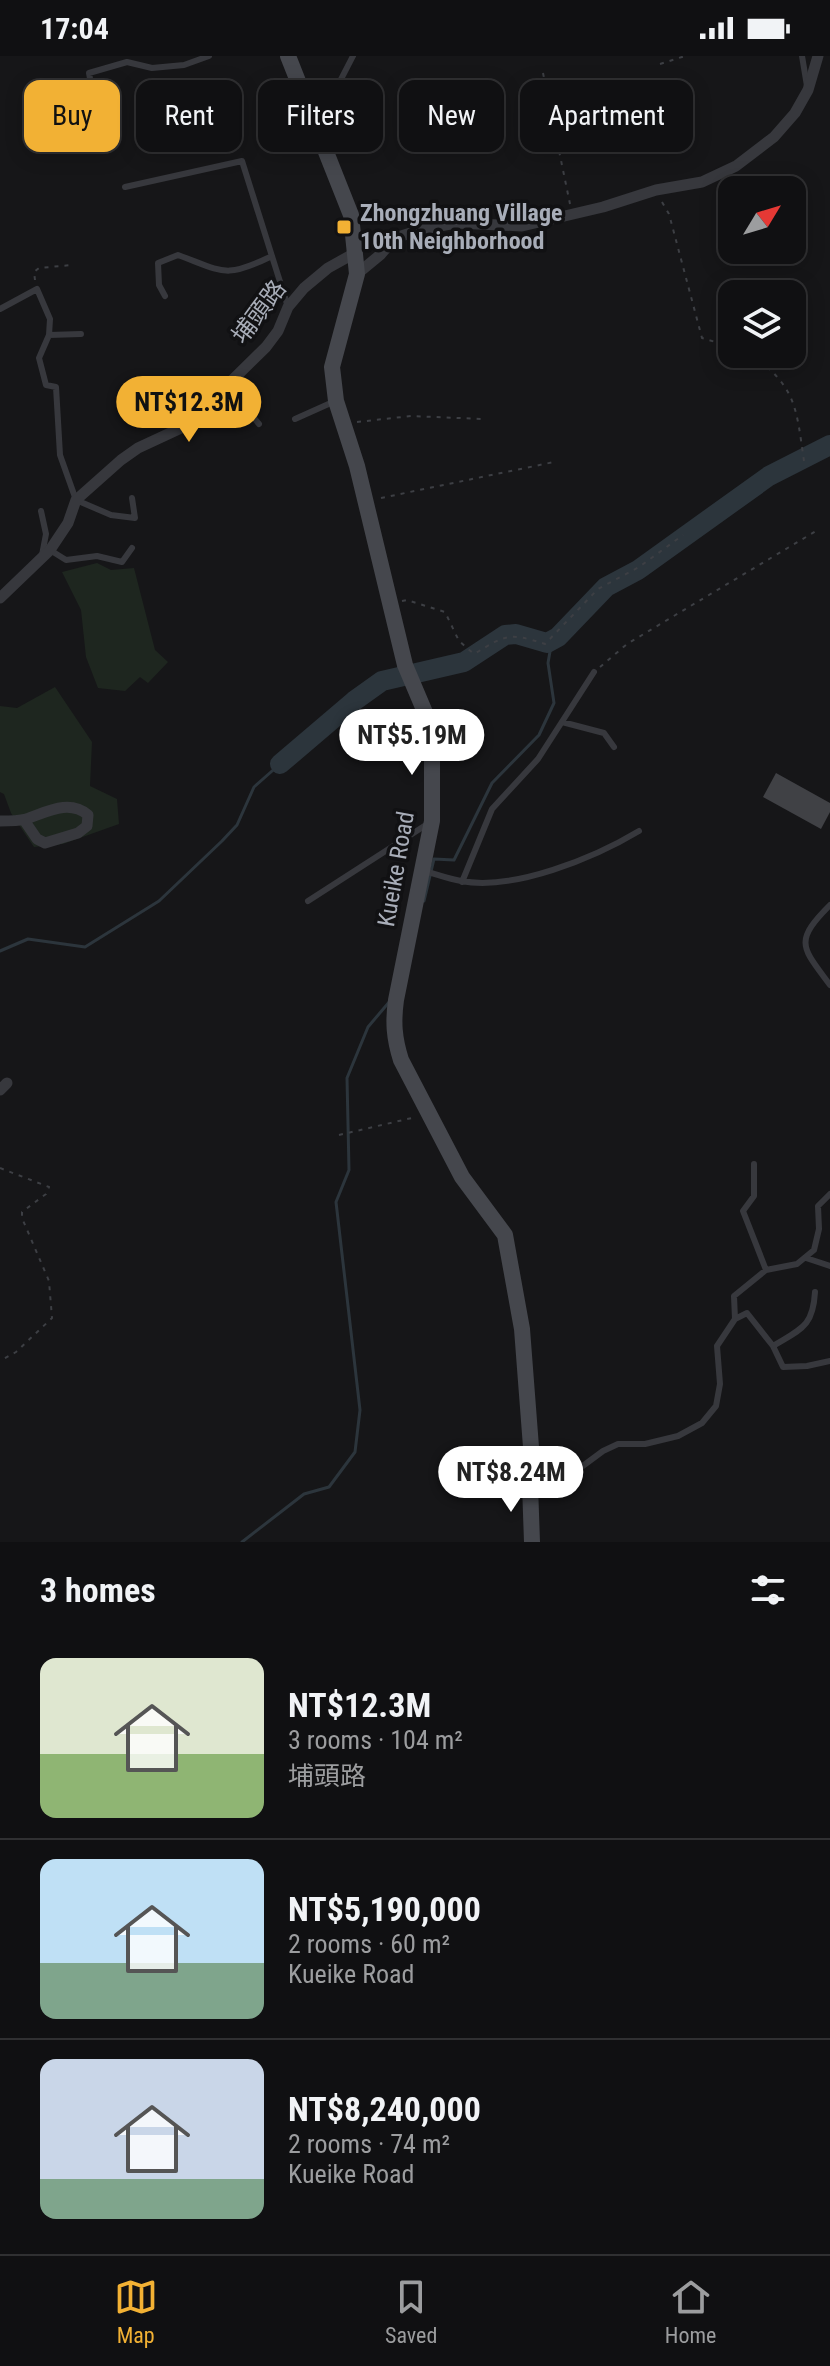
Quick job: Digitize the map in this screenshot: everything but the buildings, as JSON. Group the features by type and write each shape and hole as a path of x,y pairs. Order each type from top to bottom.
{"street":[{"name":"Kueike Road","path":"288,56 298,80"},
{"path":"357,274 395,238 423,229 456,223 522,226 656,190 702,182 736,166 774,137 795,113 808,90 818,56"},
{"name":"Kueike Road","path":"327,152 351,215 357,274 332,367 336,401 357,466 405,665 427,717 432,758 432,821 393,1022 401,1060 462,1177 505,1235 522,1329 531,1447 532,1542"},
{"name":"埔頭路","path":"0,598 46,554 68,523 76,500 138,448 181,428 278,331 288,307 304,288 328,268 355,253"},
{"path":"0,821 24,820 64,807 81,809 88,815 87,826 78,833 45,843 37,839 24,820"}],"lane":[{"path":"90,80 89,73 127,62 152,68 184,65 209,56"},
{"path":"340,80 353,56"},
{"path":"802,56 808,90"},
{"path":"125,187 242,161 288,307"},
{"path":"165,296 159,285 158,263 178,255 227,273 246,269 272,256"},
{"path":"0,309 37,289 50,319 49,335 39,358 46,385 56,387 60,455 76,500 111,515 135,518 132,498"},
{"path":"49,335 81,334"},
{"path":"226,385 259,424"},
{"path":"295,419 336,401"},
{"path":"41,511 46,554 66,560 97,556 122,562 132,548"},
{"path":"462,882 492,809 538,759 594,672"},
{"path":"562,722 604,733 614,747"},
{"path":"308,901 432,821"},
{"path":"421,870 462,882 496,883 562,867 607,850 639,831"},
{"path":"830,905 813,922 804,941 807,953 830,985"},
{"path":"754,1164 754,1196 743,1211 766,1270"},
{"path":"735,1319 734,1296 766,1270 797,1264 814,1250 819,1229 818,1206 830,1194"},
{"path":"806,1258 830,1266"},
{"path":"773,1346 807,1326 814,1310 815,1292"},
{"path":"530,1485 576,1471 618,1444 645,1444 678,1436 702,1423 716,1406 720,1384 717,1346 735,1319 747,1313 773,1346 783,1367 830,1361"}],"path":[{"path":"660,64 685,56"},
{"path":"543,73 573,214"},
{"path":"656,190 669,214 702,338 718,343"},
{"path":"37,289 34,272 39,268 72,265"},
{"path":"768,368 784,382 796,408 804,461"},
{"path":"344,423 411,416 482,419"},
{"path":"364,501 554,462"},
{"path":"594,672 627,644 816,531"},
{"path":"389,604 407,600 445,612 459,641 474,654 504,636 545,644 598,589 639,567 683,535"},
{"path":"339,1135 429,1114"},
{"path":"0,1168 49,1187 46,1194 22,1212 22,1218 49,1281 52,1318 16,1352 0,1361"}],"shaded area":[{"path":"97,563 111,570 134,568 155,650 168,662 148,683 140,677 125,691 98,688 86,657 81,610 62,572"},
{"path":"55,687 92,742 90,786 117,799 119,824 63,844 34,847 0,792 0,706 17,708"}],"waterway":[{"path":"280,764 382,681 464,662 505,635 516,634 547,643 558,637 606,587 638,570 769,476 830,445"},
{"path":"424,901 434,859 454,860 492,783 539,735 554,703 548,663 552,640"},
{"path":"0,951 28,939 85,947 159,901 237,825 254,787 280,764"},
{"path":"242,1542 304,1494 329,1487 355,1452 360,1410 336,1202 349,1170 347,1078 368,1027 390,1001"}],"place":[{"name":"Zhongzhuang Village 10th Neighborhood","path":"344,227"}]}
